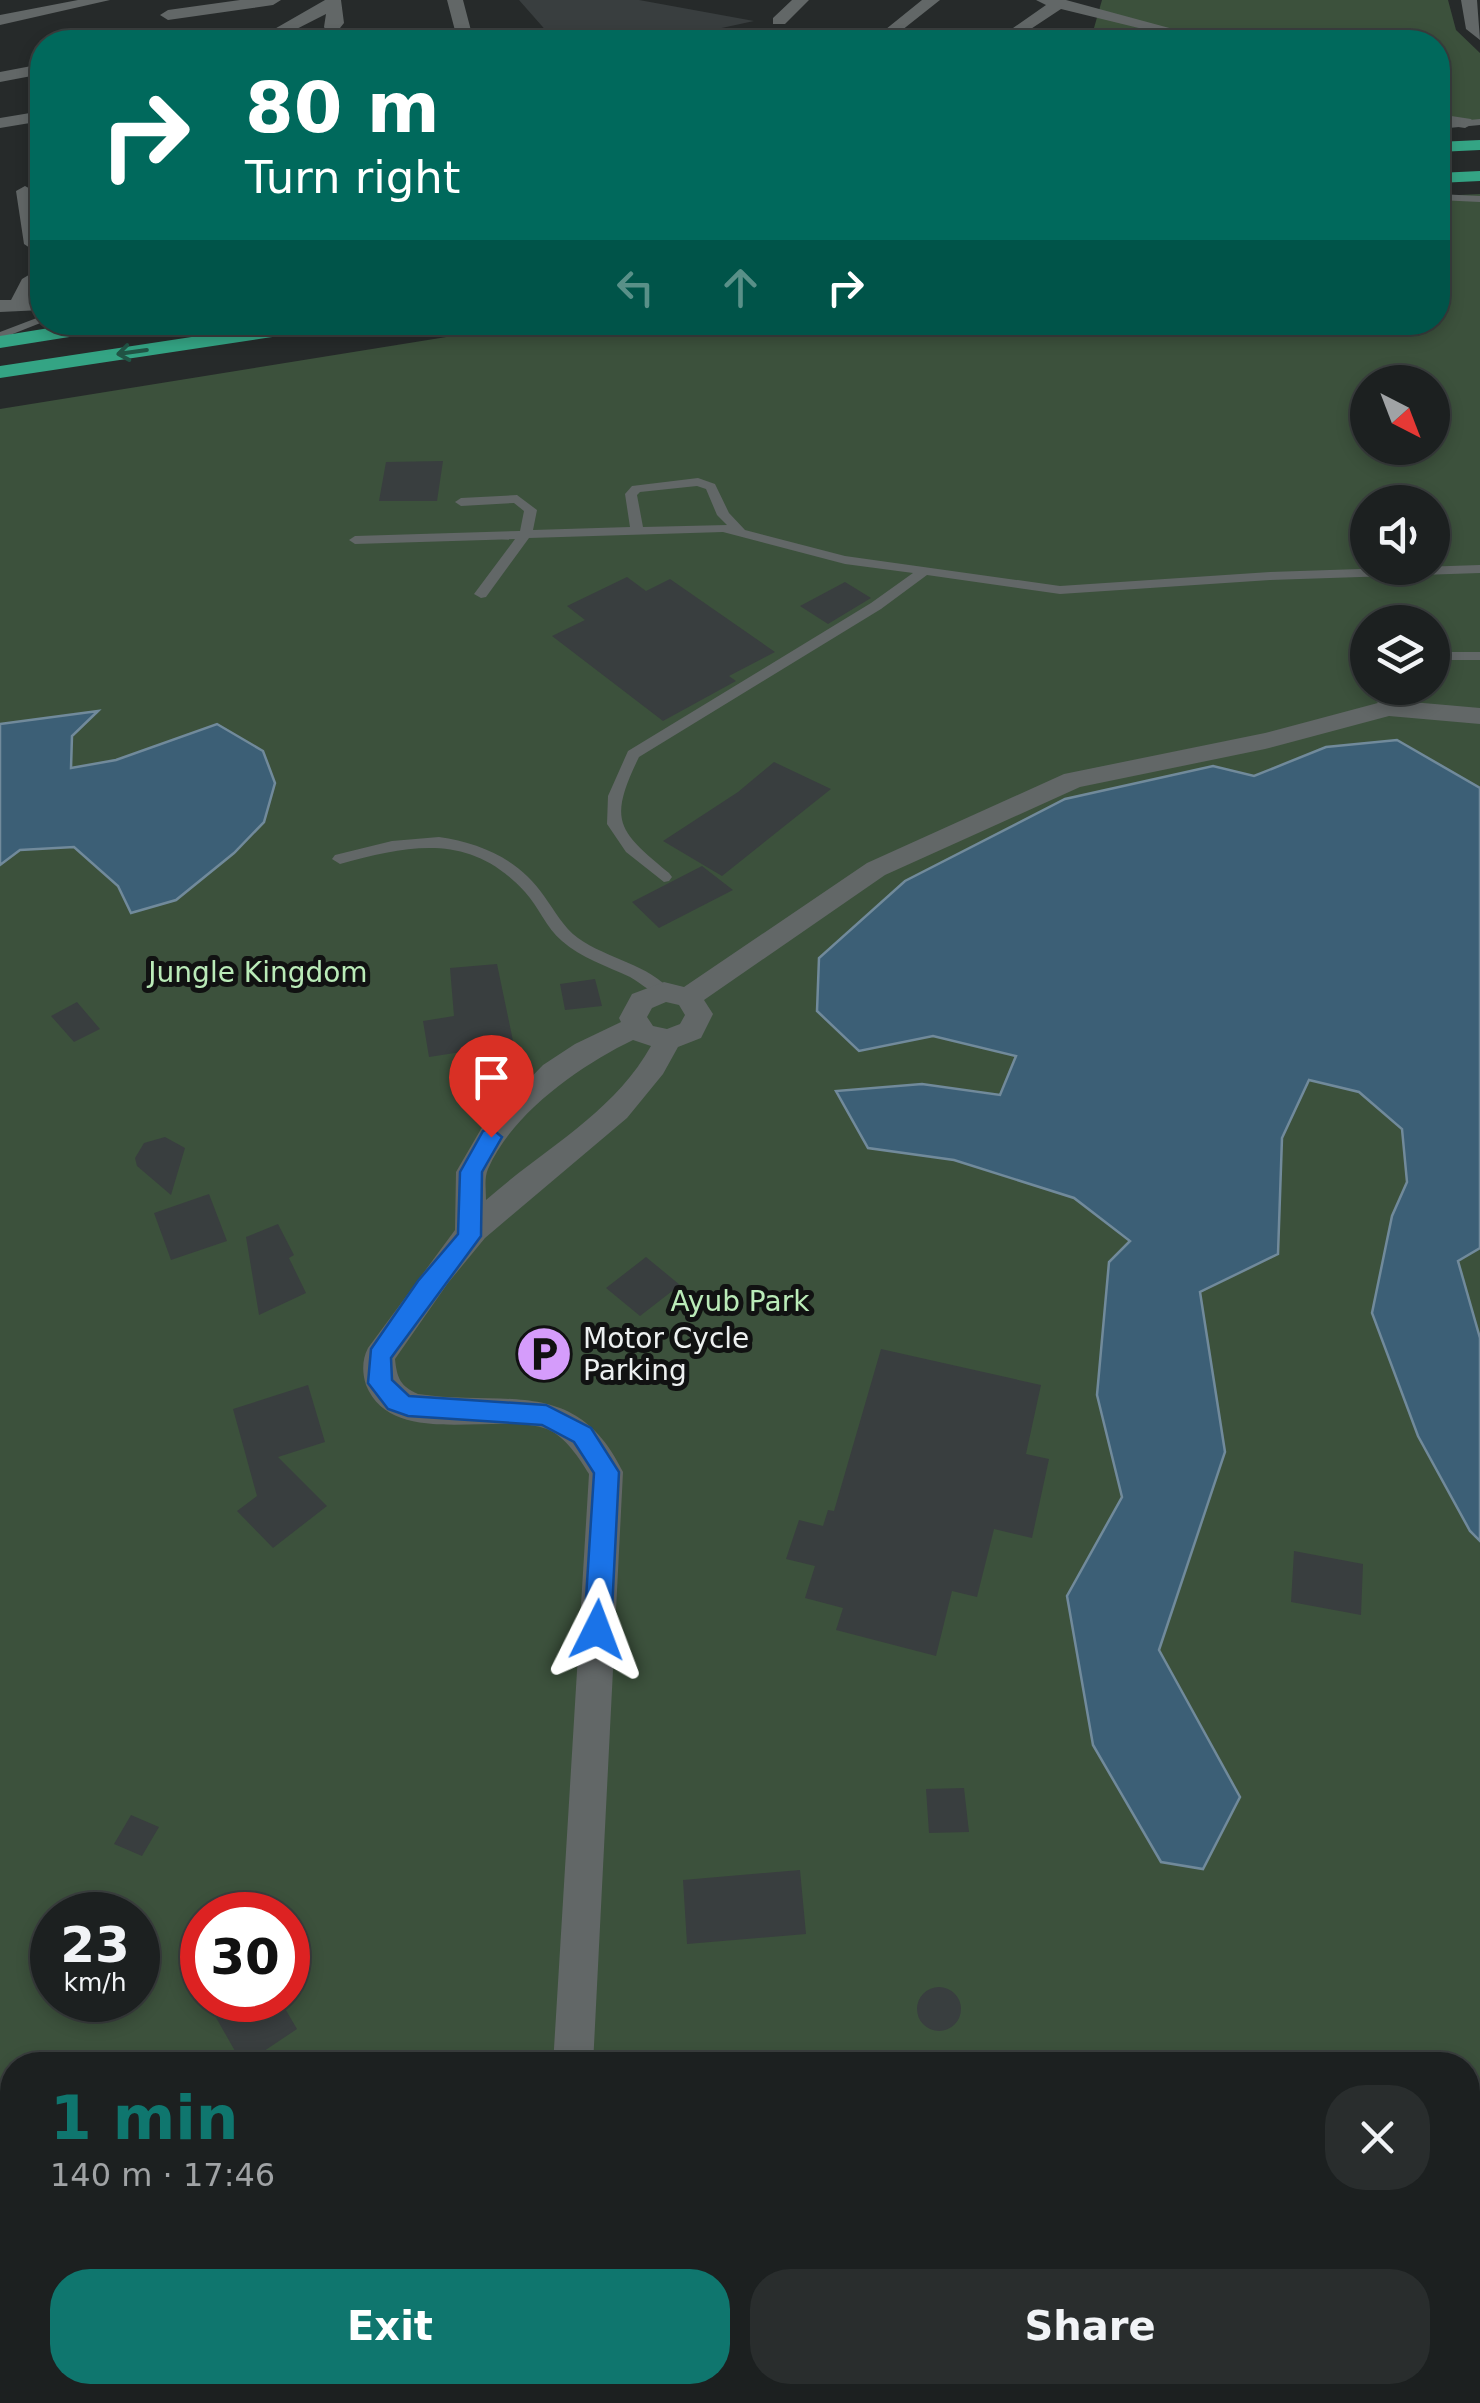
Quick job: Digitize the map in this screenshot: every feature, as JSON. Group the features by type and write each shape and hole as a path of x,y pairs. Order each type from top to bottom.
{"highway":[{"path":"1450,147 1480,145"},
{"path":"1450,177 1480,176"},
{"path":"0,339 30,335"},
{"path":"0,372 246,335"}],"street":[{"path":"0,20 102,0"},
{"path":"168,16 273,0"},
{"path":"455,0 461,30"},
{"path":"779,21 801,0"},
{"path":"893,30 932,0"},
{"path":"1469,0 1474,29 1480,35"},
{"path":"282,30 333,2 334,30"},
{"path":"1016,30 1052,2 1165,30"},
{"path":"0,76 30,72"},
{"path":"0,123 30,118"},
{"path":"0,196 30,190"},
{"path":"9,306 30,281"},
{"path":"676,995 699,1014 691,1032 668,1040 644,1034 636,1027 633,1018 642,1001 676,995 876,869 1073,780 1265,741 1365,705"},
{"path":"1421,705 1480,716"},
{"path":"470,1236 471,1172 491,1137 552,1072 636,1027"},
{"path":"574,2052 606,1472 582,1435 546,1415 408,1406 386,1393 377,1370 379,1356 470,1236 502,1201 623,1107 653,1072 668,1040"}],"lane":[{"path":"1450,198 1480,199"},
{"path":"0,339 30,325"},
{"path":"637,529 632,494 636,488 698,482 711,487 723,515 740,530"},
{"path":"460,502 516,499 531,510 526,533 481,594"},
{"path":"355,540 637,529 740,530 803,551 1060,590 1270,576 1480,569"},
{"path":"664,877 618,839 612,822 618,781 632,754 876,606 922,572"},
{"path":"1450,656 1480,656"},
{"path":"340,859 385,846 426,841 472,846 512,870 531,888 562,934 676,995"}],"green space":[{"path":"1102,0 1448,0 1456,30 1480,53 1480,121 1450,124 1450,30 1093,30"},
{"name":"Ayub Park","path":"1480,194 1480,2052 0,2052 0,409 459,335 1450,335 1450,195"}],"water":[{"path":"98,711 72,736 71,768 116,760 217,724 263,751 275,783 264,822 234,853 176,900 131,913 118,886 74,847 20,850 0,865 0,724"},
{"path":"1397,740 1480,788 1480,1248 1458,1261 1480,1338 1480,1541 1470,1531 1418,1436 1372,1313 1392,1216 1407,1182 1402,1129 1359,1092 1309,1080 1282,1138 1278,1254 1200,1292 1225,1452 1159,1650 1240,1797 1203,1869 1161,1862 1093,1745 1067,1596 1122,1497 1097,1395 1109,1262 1130,1241 1074,1198 954,1160 868,1148 836,1091 922,1084 1000,1095 1016,1056 933,1036 859,1051 817,1011 819,958 905,881 1065,799 1213,766 1254,776 1326,747"}],"building":[{"path":"519,0 639,0 754,21 712,30 545,30"},
{"path":"443,461 437,501 379,501 386,462"},
{"path":"627,577 646,591 670,579 775,652 729,676 736,681 663,721 552,636 585,620 567,606"},
{"path":"845,582 871,598 828,624 800,606"},
{"path":"774,762 831,789 722,876 663,841 738,792"},
{"path":"702,866 733,890 659,928 632,902"},
{"path":"497,964 517,1060 490,1065 487,1048 429,1057 423,1021 454,1016 450,968"},
{"path":"595,979 602,1006 565,1010 560,984"},
{"path":"77,1002 100,1029 74,1042 51,1016"},
{"path":"165,1137 185,1148 171,1195 137,1166 135,1158 144,1143"},
{"path":"209,1194 227,1241 171,1260 154,1213"},
{"path":"278,1224 294,1255 289,1258 306,1293 259,1315 246,1237"},
{"path":"646,1257 680,1285 640,1316 606,1288"},
{"path":"881,1349 1041,1385 1026,1454 1049,1459 1032,1538 994,1529 977,1597 952,1591 936,1656 836,1630 843,1608 805,1598 815,1566 786,1559 799,1520 823,1526 828,1510 834,1511"},
{"path":"308,1385 325,1442 278,1457 327,1506 273,1548 237,1511 257,1496 233,1409"},
{"path":"1294,1551 1363,1564 1361,1615 1291,1602"},
{"path":"964,1788 969,1832 929,1833 926,1789"},
{"path":"131,1815 159,1827 142,1856 114,1844"},
{"path":"800,1870 806,1934 687,1944 683,1880"},
{"path":"939,1987 955,1993 961,2009 955,2025 939,2031 923,2025 917,2009 923,1993"},
{"path":"219,2022 293,2022 297,2029 262,2052 236,2052"}],"place":[{"name":"Motor Cycle Parking","path":"544,1354"}],"route":[{"path":"491,1137 471,1172 470,1236 379,1356 377,1370 386,1393 408,1406 546,1415 582,1435 606,1472 597,1630"}],"park label":[{"name":"Jungle Kingdom","path":"258,972"}]}
